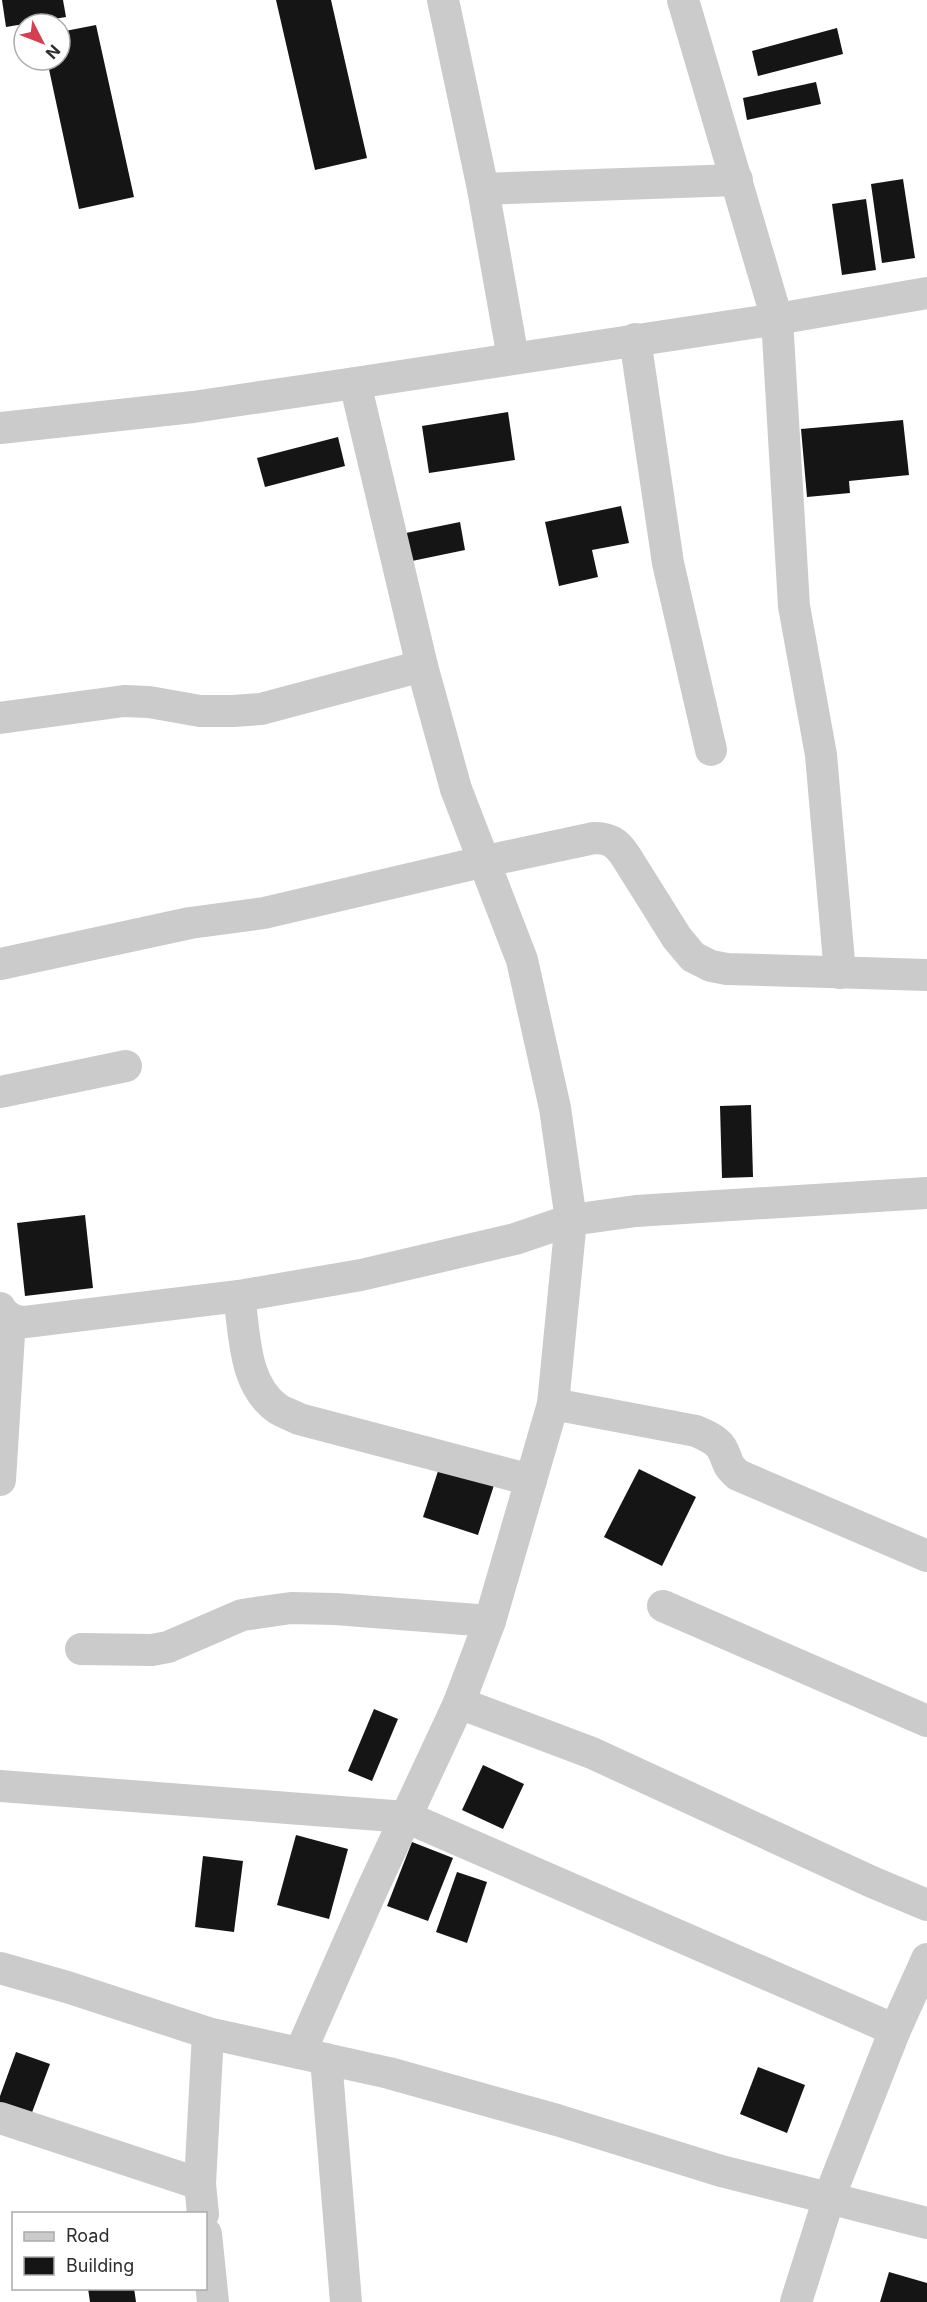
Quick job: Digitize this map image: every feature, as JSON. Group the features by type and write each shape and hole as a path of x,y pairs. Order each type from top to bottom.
{"street":[{"path":"443,0 483,189 513,358"},
{"path":"683,0 777,319 794,606 821,755 840,973"},
{"path":"483,189 737,180"},
{"path":"0,428 193,407 777,319 927,293"},
{"path":"635,339 668,564 711,750"},
{"path":"346,2302 313,2056 369,1894 459,1703 490,1621 553,1404 571,1220 555,1108 522,960 486,861 456,789 422,666 355,383"},
{"path":"0,718 124,701 148,702 200,711 261,709 422,666"},
{"path":"0,963 190,923 264,913 486,861 594,838 604,838 617,844 677,938 693,957 711,966 727,969 927,975"},
{"path":"0,1092 126,1066"},
{"path":"5,1313 17,1322 25,1322 239,1296 361,1275 515,1239 571,1220 648,1210 927,1193"},
{"path":"239,1296 251,1370 260,1391 277,1408 299,1419 531,1480"},
{"path":"0,1480 5,1313"},
{"path":"553,1404 696,1431 715,1441 721,1448 726,1462 738,1475 927,1556"},
{"path":"663,1606 927,1721"},
{"path":"81,1649 152,1650 168,1647 242,1615 291,1608 335,1609 490,1621"},
{"path":"459,1703 592,1753 927,1905"},
{"path":"0,1786 406,1817 895,2030"},
{"path":"0,1968 67,1987 208,2033 389,2073 557,2120 721,2171 927,2223"},
{"path":"796,2302 829,2198 895,2030 923,1977"},
{"path":"0,2118 201,2199 208,2033"},
{"path":"207,2244 213,2302"}],"building":[{"path":"2,0 63,0 65,12 12,12 12,26 6,27"},
{"path":"276,0 331,0 367,158 315,170"},
{"path":"96,25 134,197 79,209 50,72 72,72 72,30"},
{"path":"837,28 843,54 758,76 752,51"},
{"path":"816,82 821,104 747,120 743,98"},
{"path":"903,179 915,258 882,263 871,184"},
{"path":"866,199 876,270 842,275 832,204"},
{"path":"508,412 515,460 429,473 422,426"},
{"path":"903,420 909,475 849,481 850,493 807,497 801,429"},
{"path":"338,437 345,466 265,487 257,458"},
{"path":"621,506 629,543 592,550 598,577 559,586 545,522"},
{"path":"460,522 465,550 412,561 406,533"},
{"path":"751,1105 753,1177 722,1178 720,1106"},
{"path":"85,1215 93,1288 25,1296 17,1223"},
{"path":"440,1465 495,1482 478,1535 423,1517"},
{"path":"639,1469 696,1497 662,1566 604,1537"},
{"path":"374,1709 398,1719 372,1781 348,1771"},
{"path":"483,1765 524,1784 503,1829 462,1810"},
{"path":"296,1835 348,1849 329,1919 277,1905"},
{"path":"412,1842 453,1858 428,1921 387,1906"},
{"path":"203,1856 243,1861 234,1932 195,1927"},
{"path":"457,1872 487,1882 467,1943 436,1932"},
{"path":"16,2052 50,2064 30,2118 0,2107 0,2096"},
{"path":"758,2067 805,2085 787,2133 740,2114"},
{"path":"889,2272 927,2283 927,2302 880,2302"},
{"path":"88,2290 134,2290 136,2302 90,2302"}]}
